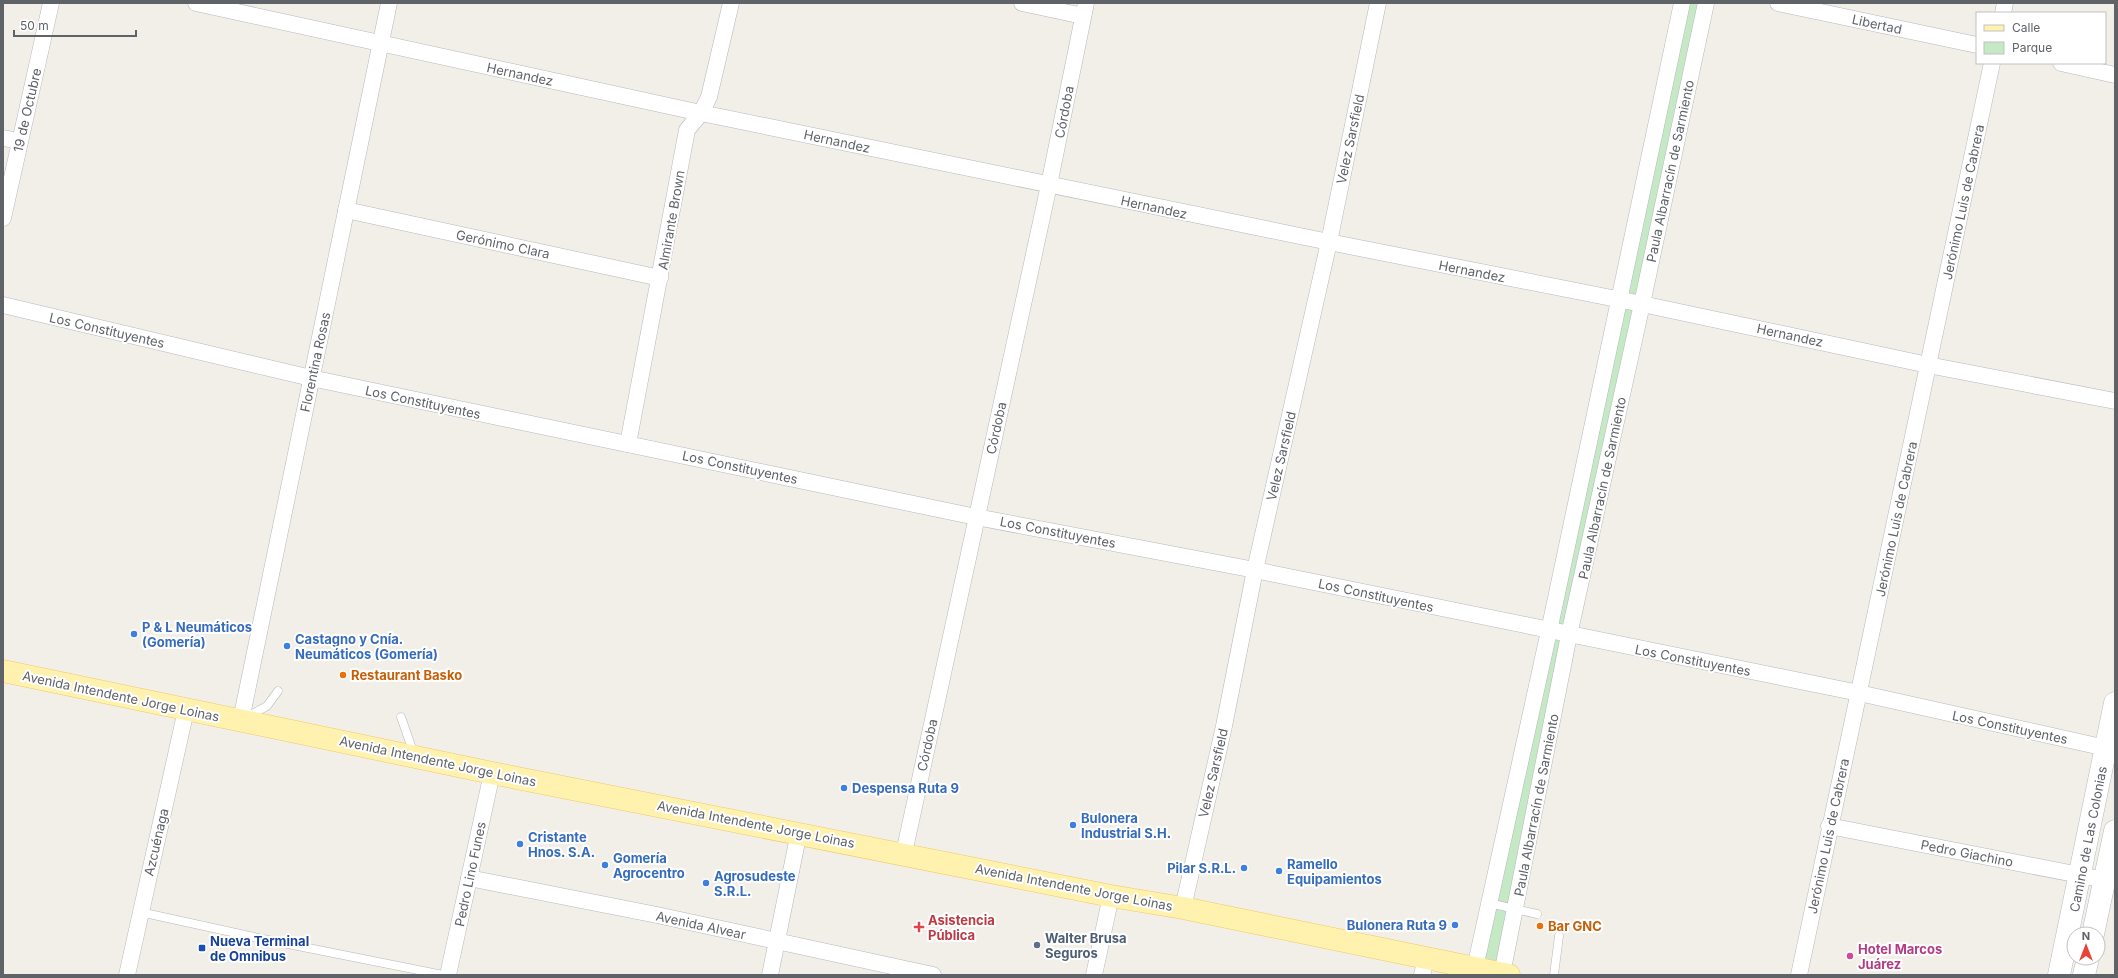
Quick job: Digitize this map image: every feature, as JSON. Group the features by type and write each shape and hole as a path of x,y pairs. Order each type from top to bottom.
{"main road":[{"name":"Avenida Intendente Jorge Loinas","path":"3,671 492,773 799,832 1111,896 1183,908 1424,967 1475,968 1506,974"},
{"name":"Camino de Las Colonias","path":"2059,975 2110,749 2115,702"},
{"name":"Camino de Las Colonias","path":"2095,926 2115,831"}],"street":[{"name":"19 de Octubre","path":"3,218 51,3"},
{"name":"Hernandez","path":"196,3 701,113 1328,242 1642,304 1928,365 2115,401"},
{"name":"Florentina Rosas","path":"241,720 389,3"},
{"name":"Almirante Brown","path":"628,444 687,130 701,113 709,97 731,3"},
{"path":"1022,3 1085,10"},
{"name":"Velez Sarsfield","path":"1183,908 1224,726 1255,570 1328,242 1378,3"},
{"name":"Paula Albarracín de Sarmiento","path":"1475,968 1549,631 1682,3"},
{"name":"Paula Albarracín de Sarmiento","path":"1506,974 1515,908 1569,635 1642,304 1706,3"},
{"name":"Libertad","path":"1778,3 1976,45"},
{"name":"Córdoba","path":"904,853 1049,185 1085,10"},
{"name":"Jerónimo Luis de Cabrera","path":"1799,975 1829,826 1860,693 1992,64"},
{"path":"2066,64 2115,74"},
{"path":"3,138 19,141"},
{"name":"Gerónimo Clara","path":"346,210 660,278"},
{"name":"Los Constituyentes","path":"3,305 311,378 976,517 1255,570 1549,631 1860,693 2110,749"},
{"name":"Azcuénaga","path":"128,974 140,912 186,710"},
{"name":"Pedro Lino Funes","path":"448,975 492,773"},
{"name":"Pedro Giachino","path":"1829,826 2105,880"},
{"path":"770,975 799,832"},
{"name":"Avenida Alvear","path":"469,878 658,915 933,975"},
{"path":"1094,975 1111,896"}],"lane":[{"path":"241,720 267,706 278,691"},
{"path":"401,717 415,757"},
{"path":"1489,903 1538,914"},
{"path":"140,912 263,939 442,975"},
{"path":"1554,975 1559,936"}],"green space":[{"path":"1682,3 1706,3 1502,974 1475,968"}],"place":[{"name":"P & L Neumáticos (Gomería)","path":"134,634"},
{"name":"Castagno y Cnía. Neumáticos (Gomería)","path":"287,646"},
{"name":"Restaurant Basko","path":"343,675"},
{"name":"Despensa Ruta 9","path":"844,788"},
{"name":"Bulonera Industrial S.H.","path":"1073,825"},
{"name":"Cristante Hnos. S.A.","path":"520,844"},
{"name":"Gomería Agrocentro","path":"605,865"},
{"name":"Pilar S.R.L.","path":"1244,868"},
{"name":"Ramello Equipamientos","path":"1279,871"},
{"name":"Agrosudeste S.R.L.","path":"706,883"},
{"name":"Bulonera Ruta 9","path":"1455,925"},
{"name":"Bar GNC","path":"1540,926"},
{"name":"Asistencia Pública","path":"919,927"},
{"name":"Walter Brusa Seguros","path":"1037,945"},
{"name":"Nueva Terminal de Omnibus","path":"202,948"},
{"name":"Hotel Marcos Juárez","path":"1850,956"}]}
